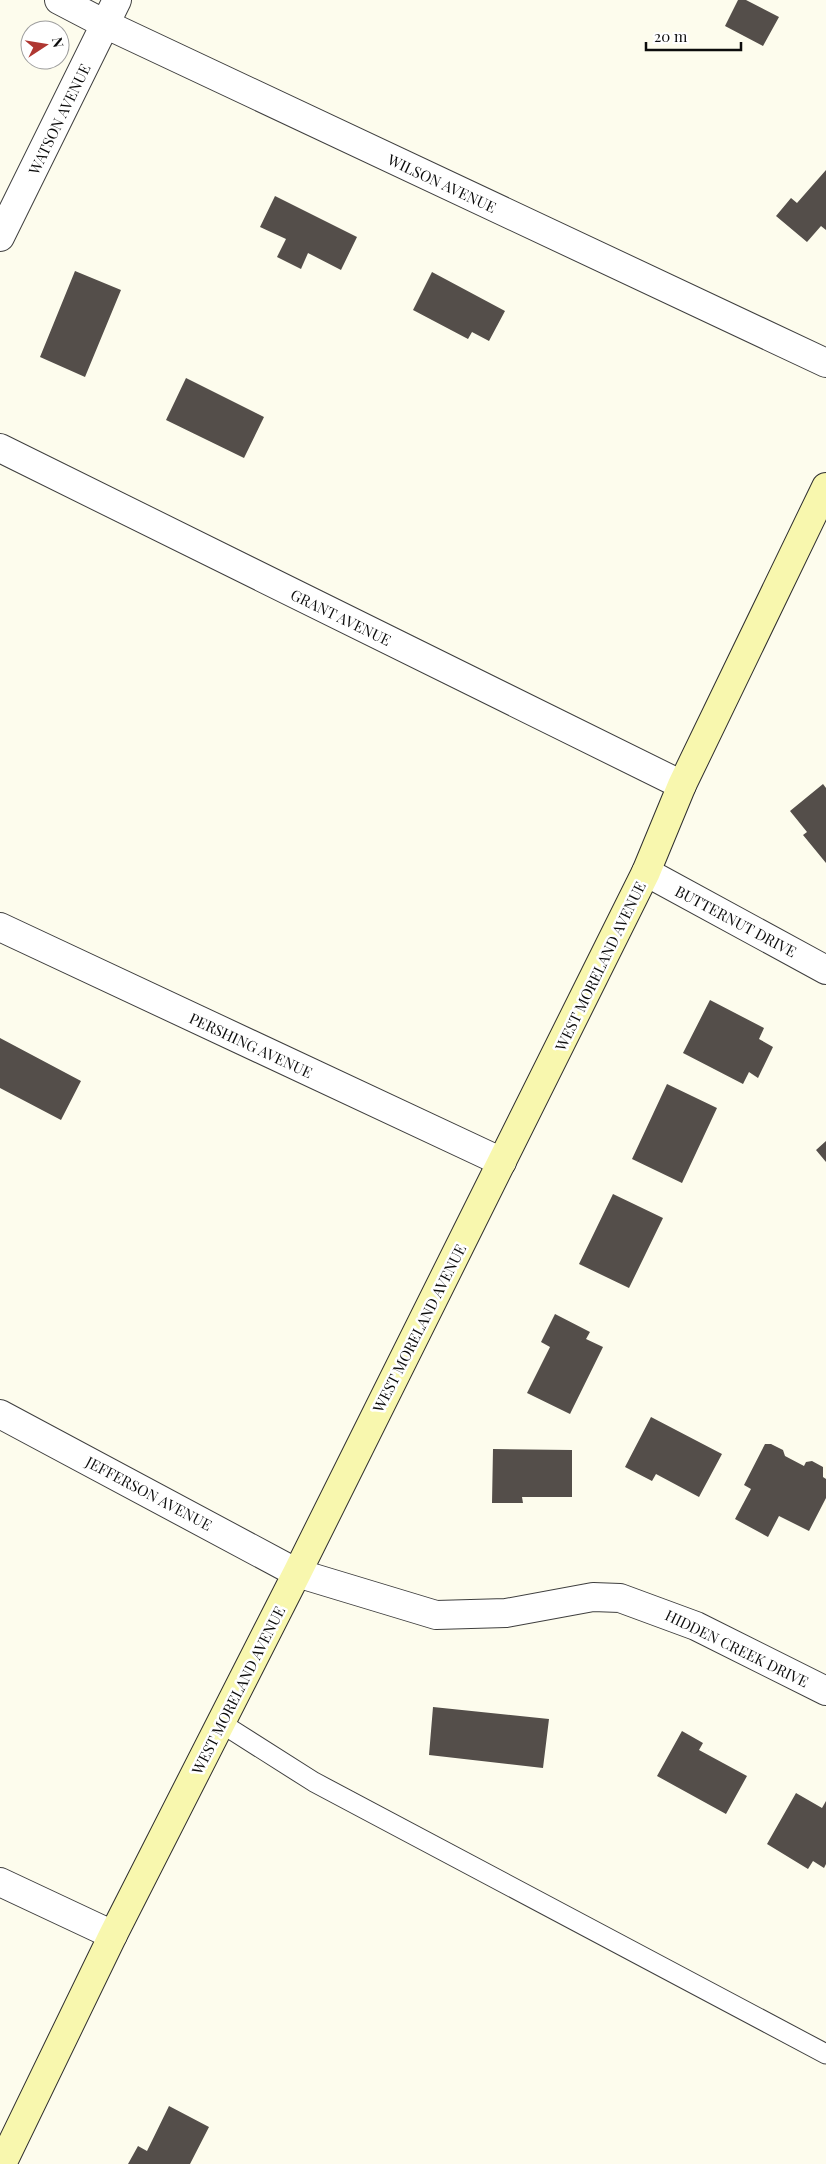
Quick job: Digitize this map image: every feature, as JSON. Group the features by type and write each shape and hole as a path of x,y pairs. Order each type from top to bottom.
{"street":[{"name":"WILSON AVENUE","path":"59,0 105,24 826,363"},
{"name":"WATSON AVENUE","path":"0,237 117,0"},
{"name":"GRANT AVENUE","path":"0,448 682,785"},
{"name":"WEST MORELAND AVENUE","path":"2,2164 113,1935 297,1572 646,872 682,785 826,488"},
{"name":"BUTTERNUT DRIVE","path":"646,872 826,970"},
{"name":"PERSHING AVENUE","path":"0,927 502,1162"},
{"name":"JEFFERSON AVENUE","path":"0,1414 297,1572"},
{"name":"HIDDEN CREEK DRIVE","path":"297,1572 436,1615 506,1613 593,1597 620,1598 696,1626 826,1691"},
{"path":"0,1882 113,1935"}],"lane":[{"path":"221,1723 314,1782 826,2054"}],"building":[{"path":"738,0 746,0 779,17 763,46 725,26"},
{"path":"826,170 826,230 821,226 807,242 776,216 791,198 797,203"},
{"path":"275,196 357,237 341,270 308,253 301,269 277,257 286,239 260,227"},
{"path":"75,271 121,290 85,377 40,357"},
{"path":"432,272 505,311 489,341 472,332 468,339 413,310"},
{"path":"186,378 264,417 244,458 166,420"},
{"path":"823,784 826,788 826,863 803,835 807,832 790,811"},
{"path":"710,1000 764,1028 759,1039 773,1047 758,1078 749,1072 743,1084 683,1053"},
{"path":"0,1038 81,1081 61,1120 0,1088"},
{"path":"667,1084 717,1108 682,1183 632,1159"},
{"path":"826,1141 826,1162 816,1150"},
{"path":"613,1194 663,1218 629,1288 579,1264"},
{"path":"555,1314 590,1332 586,1339 603,1347 570,1414 527,1393 550,1347 541,1342"},
{"path":"651,1417 722,1454 699,1497 656,1474 652,1481 625,1467"},
{"path":"765,1444 771,1444 783,1450 785,1456 804,1466 806,1462 812,1461 823,1467 823,1477 826,1479 826,1498 809,1531 779,1516 768,1537 735,1519 751,1489 744,1485"},
{"path":"493,1449 572,1450 572,1497 522,1497 523,1503 492,1503"},
{"path":"433,1707 549,1719 543,1768 429,1755"},
{"path":"682,1731 703,1743 699,1750 747,1776 726,1814 657,1776"},
{"path":"796,1793 822,1808 826,1801 826,1864 824,1868 813,1861 808,1869 767,1844"},
{"path":"169,2106 209,2127 190,2164 128,2164 138,2146 147,2151"}]}
